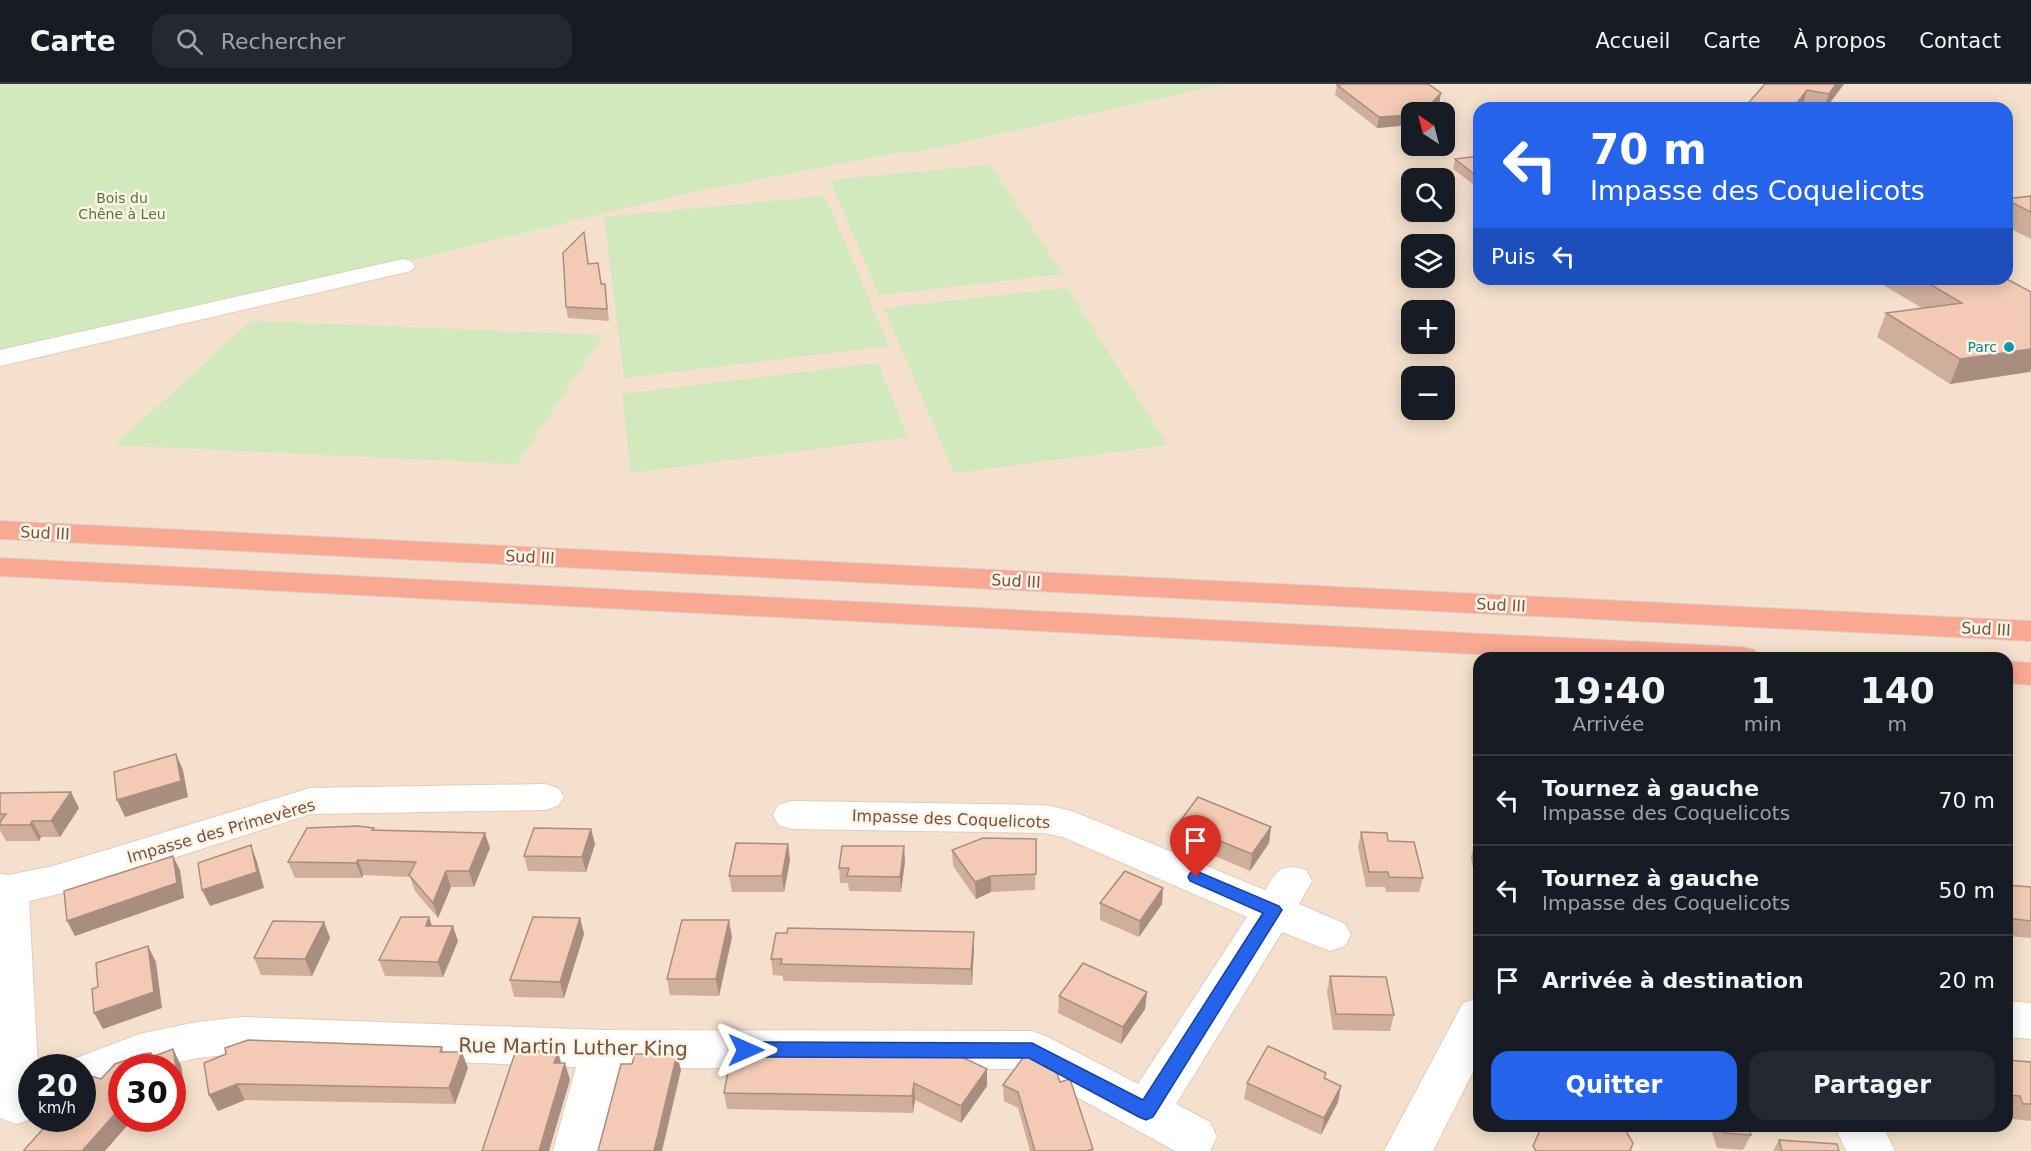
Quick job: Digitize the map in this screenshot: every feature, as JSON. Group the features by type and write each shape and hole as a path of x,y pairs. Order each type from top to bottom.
{"highway":[{"name":"Sud III","path":"0,530 2031,631"},
{"path":"0,567 1627,652"},
{"path":"2013,672 2031,674"}],"street":[{"path":"0,358 403,266"},
{"name":"Impasse des Primevères","path":"16,1104 4,889 53,882 310,801 545,797"},
{"name":"Impasse des Coquelicots","path":"792,814 1044,819 1072,825 1282,895 1330,935"},
{"path":"1146,1111 1282,895"},
{"path":"2013,1020 2031,1021"},
{"path":"1408,1151 1473,1027"},
{"name":"Rue Martin Luther King","path":"96,1070 139,1053 197,1040 243,1035 603,1049 1032,1050 1193,1137"},
{"path":"577,1151 603,1049"},
{"path":"1861,1132 1871,1151"}],"shaded area":[{"path":"1226,84 2031,84 2031,1151 0,1151 0,361 680,195 901,152 919,152"}],"green space":[{"name":"Bois du Chêne à Leu","path":"0,84 1226,84 919,152 901,152 680,195 0,361"},
{"path":"990,165 1063,274 879,295 830,180"},
{"path":"825,196 889,346 624,378 604,217"},
{"path":"1067,288 1168,445 954,473 884,308"},
{"path":"251,321 603,335 517,464 115,445"},
{"path":"878,363 908,437 631,473 622,394"}],"building":[{"path":"1428,84 1441,93 1432,102 1401,102 1401,116 1379,117 1337,85"},
{"path":"1765,84 1836,84 1829,94 1807,90 1798,102 1749,102"},
{"path":"1473,157 1473,173 1455,159"},
{"path":"2031,196 2031,212 2013,203 2013,198"},
{"path":"584,232 588,264 598,263 601,284 605,284 607,309 566,307 563,253"},
{"path":"2013,282 2031,292 2031,349 1960,359 1886,313 1962,303 1931,285 2013,285"},
{"path":"176,754 181,781 117,800 114,772"},
{"path":"71,792 51,821 32,821 30,825 0,825 6,814 0,814 0,793"},
{"path":"1198,797 1271,827 1252,854 1178,824"},
{"path":"358,826 374,828 372,830 485,833 469,871 446,871 433,903 409,875 416,862 358,860 356,863 288,862 307,828"},
{"path":"534,828 591,829 582,857 524,856"},
{"path":"1361,832 1387,833 1388,841 1414,842 1423,878 1389,877 1388,872 1369,872"},
{"path":"983,838 1036,839 1036,874 991,876 975,882 952,850"},
{"path":"736,843 788,844 782,876 729,876"},
{"path":"251,845 257,872 202,890 198,863"},
{"path":"842,846 904,846 900,877 847,876 849,868 839,868"},
{"path":"173,856 177,883 67,921 64,891"},
{"path":"1125,871 1163,888 1140,921 1100,903"},
{"path":"2013,886 2031,887 2031,921 2013,919"},
{"path":"401,917 429,917 426,926 453,926 438,962 379,960"},
{"path":"533,917 580,918 560,982 510,980"},
{"path":"682,920 729,920 716,979 667,979"},
{"path":"273,921 324,922 305,959 254,958"},
{"path":"788,928 974,932 971,969 781,964 782,959 771,959 776,933 787,933"},
{"path":"148,946 154,992 94,1013 92,989 98,987 96,963"},
{"path":"1083,963 1147,992 1123,1027 1059,996"},
{"path":"1330,976 1386,977 1394,1015 1336,1014"},
{"path":"248,1040 442,1047 440,1052 462,1052 449,1088 237,1084 209,1095 204,1063 226,1054 225,1048"},
{"path":"1268,1046 1326,1073 1324,1078 1341,1086 1324,1118 1247,1083"},
{"path":"173,1049 174,1054 160,1054"},
{"path":"516,1050 558,1052 554,1063 565,1063 539,1151 482,1151"},
{"path":"635,1054 677,1054 654,1151 598,1151 621,1064 632,1064"},
{"path":"753,1054 958,1055 987,1069 961,1106 914,1083 912,1096 724,1093 731,1056 752,1057"},
{"path":"1025,1055 1056,1071 1060,1082 1070,1079 1093,1149 1035,1151 1018,1092 1003,1085"},
{"path":"2013,1060 2031,1062 2031,1104 2023,1104 2020,1096 2013,1095"},
{"path":"108,1072 108,1122 82,1151 24,1151 40,1132 96,1132 96,1078 101,1079"},
{"path":"1539,1132 1627,1132 1633,1143 1630,1151 1536,1151 1533,1146"},
{"path":"1750,1132 1751,1135 1724,1133"},
{"path":"1779,1140 1837,1144 1839,1151 1782,1151"}],"place":[{"name":"Parc","path":"2009,347"}],"route":[{"path":"746,1050 1032,1050 1146,1111 1273,910 1196,877"}]}
